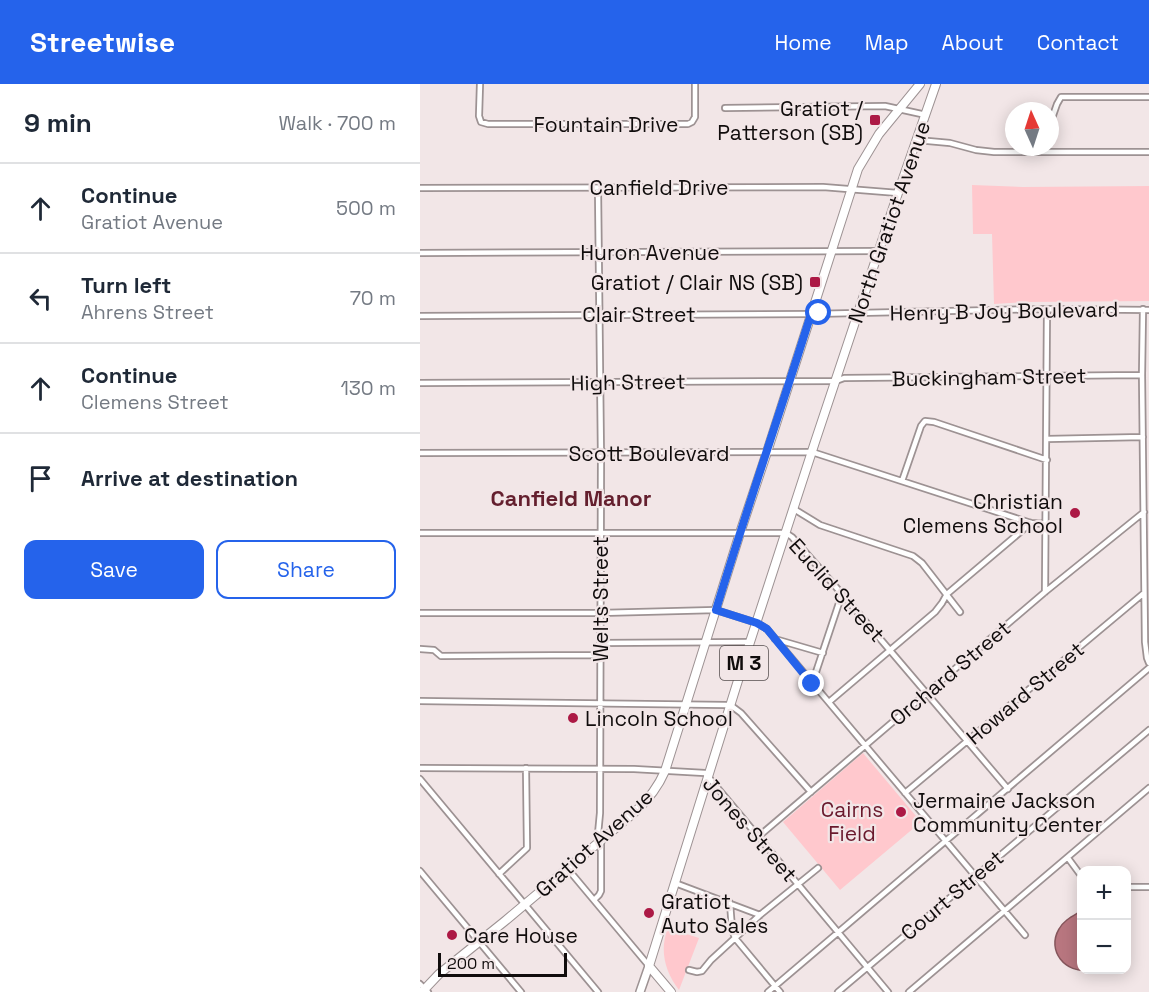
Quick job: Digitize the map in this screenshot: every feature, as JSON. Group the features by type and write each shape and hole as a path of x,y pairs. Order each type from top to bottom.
{"main road":[{"name":"Gratiot Avenue","path":"423,989 601,840 649,798 656,789 686,704 862,159 879,134 920,84"},
{"name":"North Gratiot Avenue","path":"836,381 936,84"},
{"name":"M 3","path":"649,966 750,642 836,381"},
{"path":"640,992 649,966"},
{"path":"649,966 671,992"}],"street":[{"name":"Fountain Drive","path":"480,84 479,116 482,122 488,124 688,124 694,119 695,84"},
{"path":"1058,102 1061,98 1149,97"},
{"path":"725,108 876,106 926,115"},
{"path":"917,140 950,142 984,151 1005,151"},
{"path":"1059,150 1149,152"},
{"name":"Canfield Drive","path":"420,188 823,187 898,193"},
{"name":"Welts Street","path":"594,900 601,891 601,840 598,836 600,813 601,453 598,188"},
{"name":"Huron Avenue","path":"420,253 879,251"},
{"path":"1046,592 1047,309"},
{"name":"Henry B Joy Boulevard","path":"858,313 1047,309 1146,310"},
{"path":"1146,310 1142,375 1145,642 1149,663"},
{"name":"Clair Street","path":"420,316 858,313"},
{"name":"Buckingham Street","path":"836,381 844,378 1142,375"},
{"name":"High Street","path":"420,383 836,381"},
{"path":"902,481 925,421 1047,460"},
{"path":"1047,439 1143,437"},
{"name":"Scott Boulevard","path":"420,453 812,452 1031,523 1046,524"},
{"path":"795,509 820,525 913,556 922,563 960,612"},
{"name":"Orchard Street","path":"758,837 1046,592 1144,512"},
{"path":"829,702 935,612 947,594 1031,523"},
{"name":"Euclid Street","path":"420,533 786,533 842,594 1008,789"},
{"name":"Howard Street","path":"905,794 1145,592"},
{"path":"812,684 842,594"},
{"path":"420,613 600,613 716,610 757,623 767,629 1025,935"},
{"path":"775,639 823,653"},
{"path":"600,644 750,642"},
{"path":"420,649 434,650 441,656 600,655"},
{"path":"768,992 1149,668"},
{"path":"420,701 722,704 741,713 811,792"},
{"name":"Court Street","path":"838,992 1149,730"},
{"name":"Jones Street","path":"420,768 704,772 888,992"},
{"path":"499,874 527,848 526,768"},
{"path":"420,779 597,992"},
{"path":"909,992 1149,788"},
{"path":"1068,858 1077,870"},
{"path":"567,868 649,966"},
{"path":"689,970 702,971 760,915 818,868"},
{"path":"420,871 422,877 521,992"},
{"path":"675,883 760,915"},
{"path":"1131,887 1149,886"},
{"path":"730,903 735,938 780,992"}],"green space":[{"path":"972,185 1149,186 1149,301 994,304 992,234 973,234"},
{"name":"Cairns Field","path":"863,753 921,822 840,890 783,822"},
{"path":"668,928 699,938 679,990 670,976 665,960 664,944"}],"shaded area":[{"path":"1077,913 1077,969 1066,965 1057,953 1056,937 1061,926"}],"place":[{"name":"Gratiot / Patterson (SB)","path":"875,120"},
{"name":"Gratiot / Clair NS (SB)","path":"815,282"},
{"name":"Christian Clemens School","path":"1075,513"},
{"name":"Lincoln School","path":"573,718"},
{"name":"Jermaine Jackson Community Center","path":"901,812"},
{"name":"Gratiot Auto Sales","path":"649,913"},
{"name":"Care House","path":"452,935"}],"district":[{"name":"Canfield Manor","path":"571,498"}],"route":[{"path":"812,684 767,629 757,623 716,610 811,314 819,313"}]}
